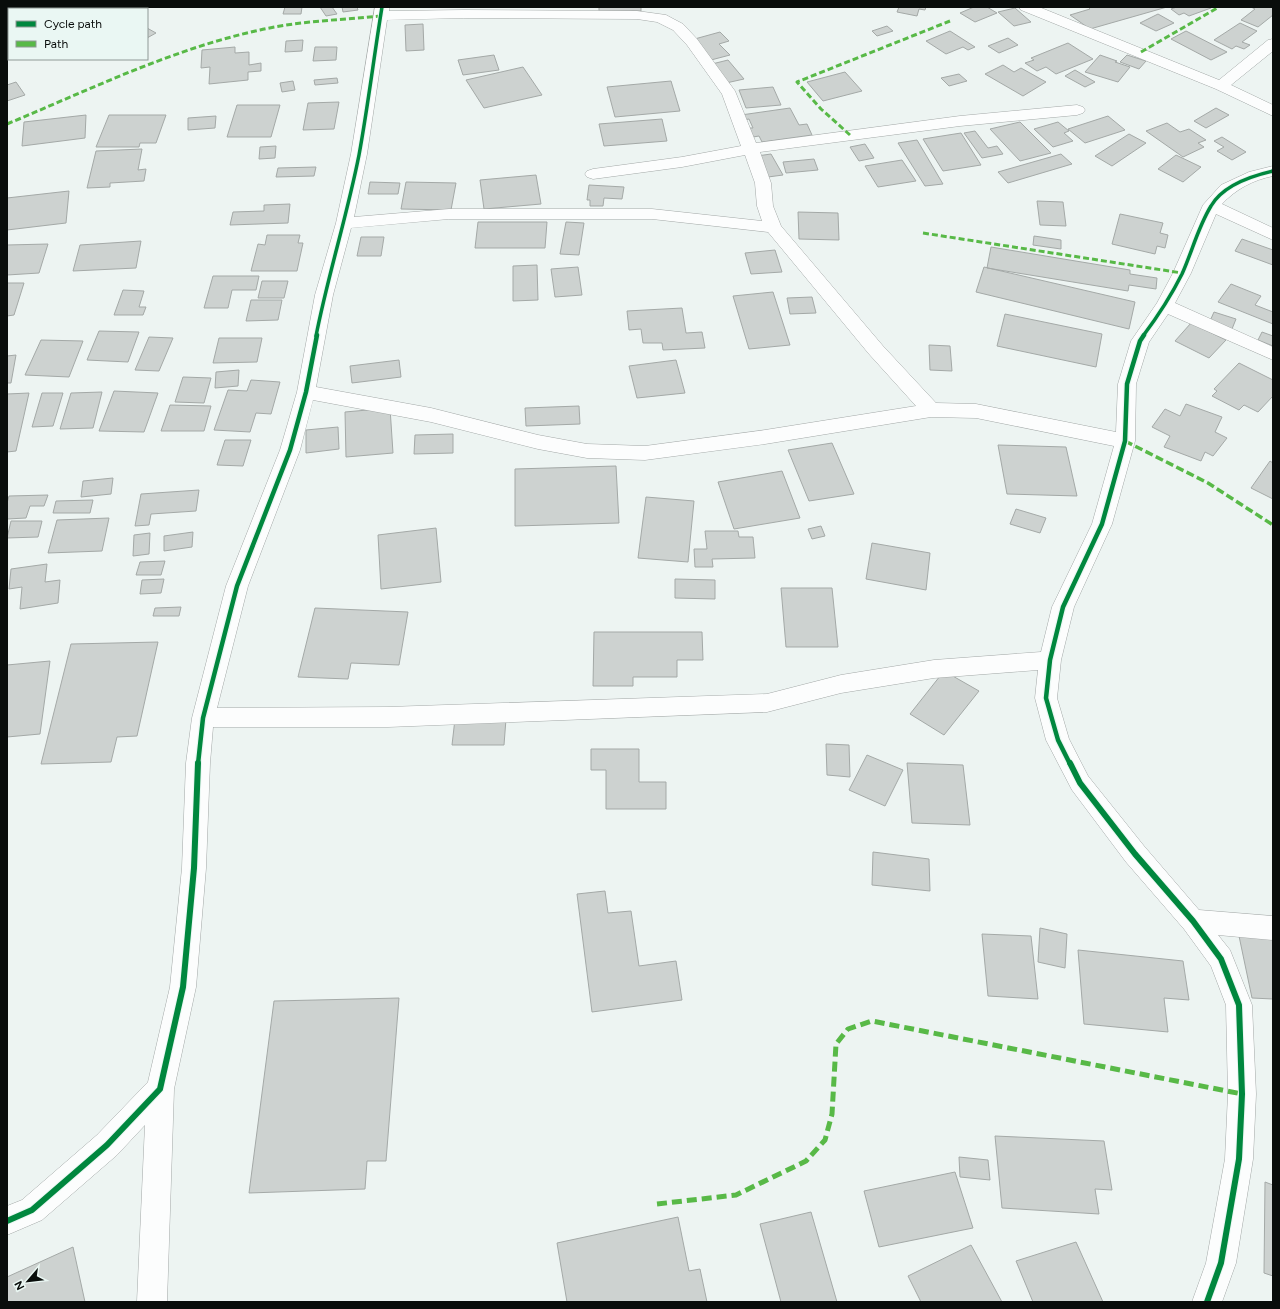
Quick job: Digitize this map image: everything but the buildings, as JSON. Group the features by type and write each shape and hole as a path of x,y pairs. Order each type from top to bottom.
{"street":[{"path":"1026,7 1221,86 1273,111"},
{"path":"152,1302 160,1089 183,987 194,868 198,763 203,718 237,586 290,450 306,392 324,295 344,224 359,154 381,12 637,15 662,18 678,27 692,42 730,94 763,183 765,206 773,227 876,350 931,410"},
{"path":"1221,86 1273,43"},
{"path":"593,174 682,162 750,149 960,121 1077,110"},
{"path":"1207,1302 1221,1263 1239,1159 1242,1094 1240,1005 1221,959 1193,921 1135,854 1080,783 1058,740 1046,698 1050,660 1063,607 1102,524 1125,441 1127,384 1140,341 1165,305 1182,273 1211,205 1227,189 1255,174 1273,171"},
{"path":"1211,205 1273,235"},
{"path":"344,224 450,214 652,214 773,227"},
{"path":"1165,305 1273,354"},
{"path":"306,392 431,415 538,442 587,451 645,453 765,437 931,410 983,412 1125,441"},
{"path":"203,718 388,717 767,703 841,684 934,669 1050,660"},
{"path":"1193,921 1273,928"},
{"path":"7,1222 32,1210 44,1200 107,1145 160,1089"}],"marked path":[{"path":"1141,52 1219,7"},
{"path":"7,124 154,63 245,33 277,26 380,16"},
{"path":"850,135 821,109 797,82 950,21"},
{"path":"923,233 1182,273"},
{"path":"1125,441 1208,483 1273,525"},
{"path":"657,1204 736,1195 806,1161 825,1140 832,1114 836,1044 848,1029 872,1021 1242,1094"}],"cycle path":[{"path":"7,1221 32,1210 107,1145 160,1089 183,987 194,868 198,763 203,718 237,586 290,450 306,392 324,295 344,223 359,154 382,7"},
{"path":"1207,1302 1221,1263 1239,1159 1242,1094 1239,1005 1221,959 1193,921 1135,854 1080,783 1058,740 1046,698 1050,660 1063,607 1102,524 1125,441 1127,384 1140,341 1165,305 1182,273 1211,205 1227,189 1255,175 1273,171"}]}
